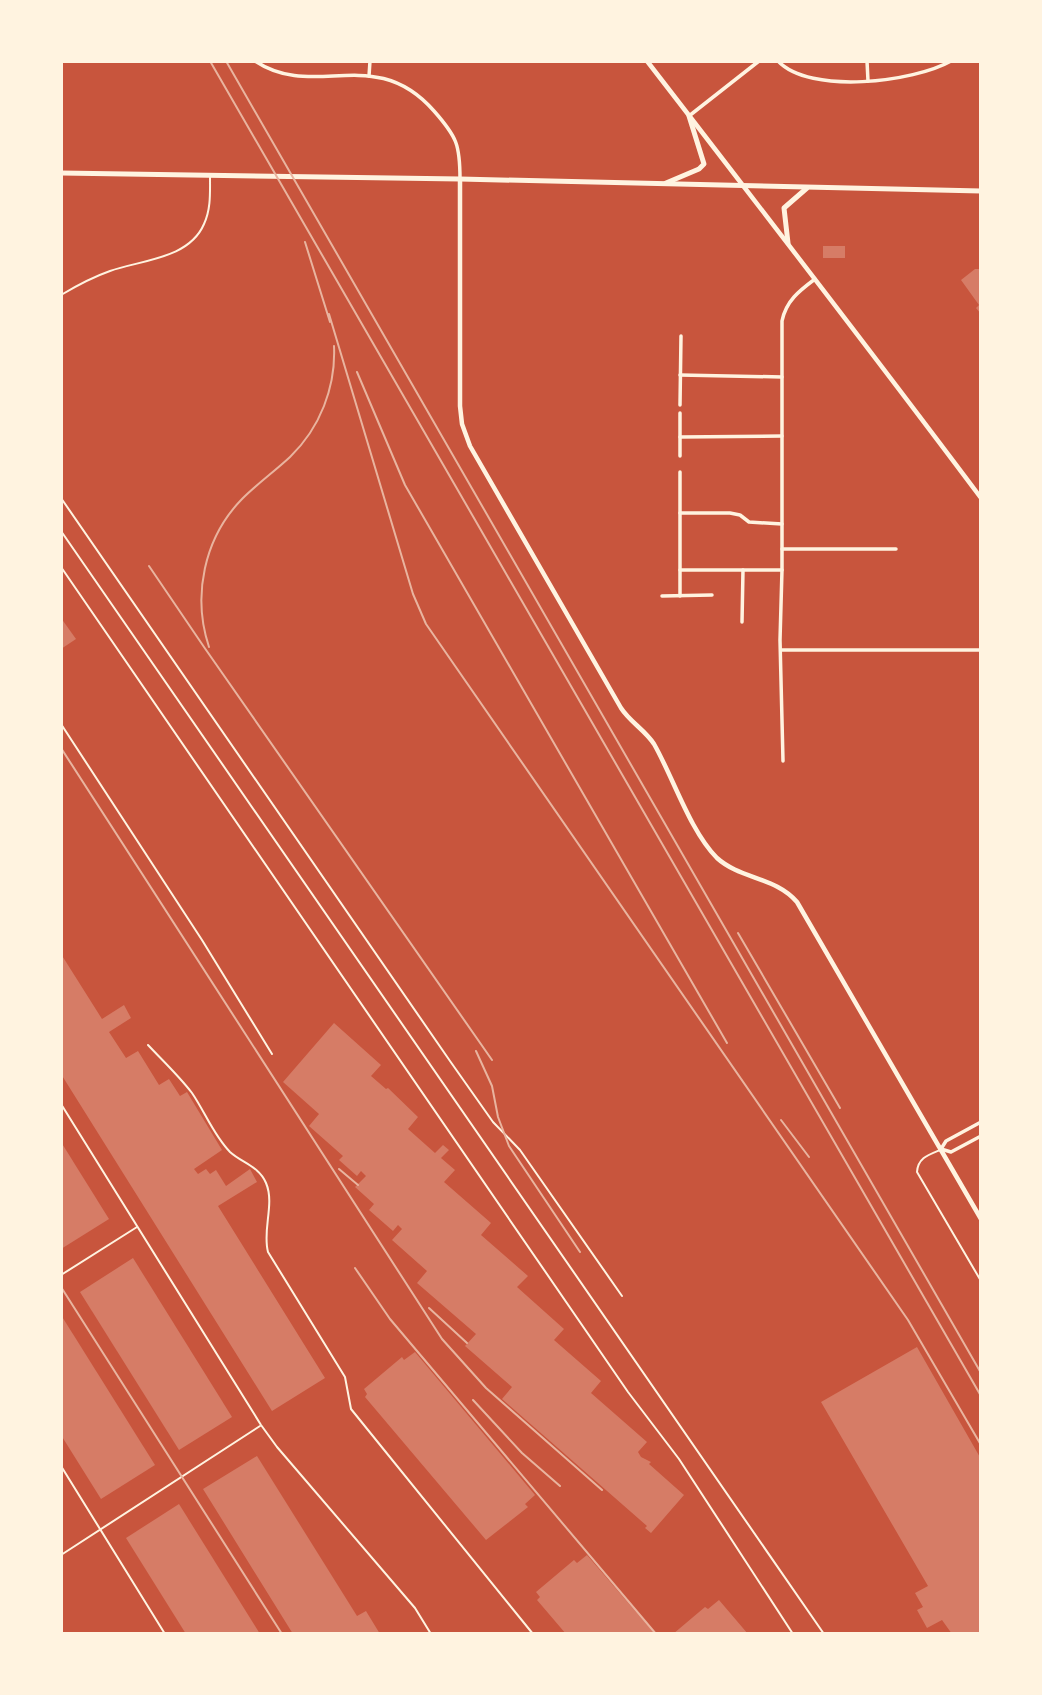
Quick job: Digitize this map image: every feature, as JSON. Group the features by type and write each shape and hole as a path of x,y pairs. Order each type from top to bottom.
{"main road":[{"path":"662,184 705,164 689,116"},
{"path":"61,173 981,191"},
{"path":"788,243 783,208 807,188"}],"street":[{"path":"255,61 282,74 369,75 388,79 420,96 451,130 460,150 460,406 464,431 470,446 621,708 653,743 708,845 727,865 776,885 797,902 981,1219"},
{"path":"369,61 369,75"},
{"path":"647,61 981,498"},
{"path":"689,116 759,61"},
{"path":"778,61 802,77 868,81 922,74 951,61"},
{"path":"867,61 868,81"},
{"path":"783,761 780,640 782,321 784,308 815,279"},
{"path":"680,405 681,336"},
{"path":"680,375 782,377"},
{"path":"680,413 680,456"},
{"path":"680,438 782,436"},
{"path":"680,472 680,596"},
{"path":"680,513 730,513 740,515 749,522 782,524"},
{"path":"782,549 896,550"},
{"path":"680,570 782,570"},
{"path":"742,622 743,570"},
{"path":"662,596 712,595"},
{"path":"782,650 981,650"},
{"path":"941,1150 946,1141 981,1122"},
{"path":"941,1150 951,1152 981,1136"}],"lane":[{"path":"61,295 108,272 180,250 194,240 209,210 210,176"},
{"path":"61,498 457,1071 493,1122 520,1150 622,1296"},
{"path":"61,566 628,1392 679,1459 793,1634"},
{"path":"148,1045 191,1091 224,1145 232,1154 255,1167 267,1184 269,1209 265,1244 345,1377 351,1409 533,1634"},
{"path":"61,1104 261,1425 415,1608 432,1634"},
{"path":"941,1150 922,1160 918,1164 918,1172 981,1281"},
{"path":"61,1275 138,1226"},
{"path":"61,1555 102,1531 261,1425"},
{"path":"61,1466 165,1634"}],"path":[{"path":"61,531 824,1634"},
{"path":"61,724 202,940 272,1054"}],"building":[{"path":"823,246 845,246 845,258 823,258"},
{"path":"975,269 981,269 981,314 976,308 979,305 961,280"},
{"path":"61,618 76,639 61,649"},
{"path":"61,954 102,1019 124,1005 131,1018 109,1032 126,1058 138,1051 159,1085 169,1079 180,1096 187,1092 222,1150 194,1169 198,1174 206,1169 210,1174 216,1170 226,1186 250,1169 257,1182 218,1206 325,1378 272,1411 61,1074"},
{"path":"334,1023 381,1065 371,1076 388,1088 418,1117 408,1129 435,1153 443,1145 449,1150 441,1158 455,1170 444,1182 491,1223 481,1235 528,1276 517,1287 564,1329 554,1340 601,1381 591,1393 647,1442 638,1452 641,1457 651,1462 649,1464 684,1495 651,1533 645,1528 647,1526 502,1399 512,1387 465,1346 476,1334 417,1283 427,1271 392,1240 402,1229 398,1225 393,1231 369,1210 374,1204 355,1187 366,1176 361,1171 357,1176 339,1160 343,1156 309,1126 319,1114 283,1082"},
{"path":"61,1142 109,1219 61,1249"},
{"path":"133,1258 232,1417 179,1450 80,1292"},
{"path":"61,1315 155,1465 101,1499 61,1435"},
{"path":"917,1347 981,1459 981,1634 952,1634 942,1620 927,1628 917,1610 923,1607 915,1593 928,1586 821,1402"},
{"path":"415,1352 535,1495 525,1504 528,1507 486,1540 365,1397 367,1394 364,1389 402,1357 404,1360"},
{"path":"257,1456 357,1616 366,1611 380,1634 293,1634 203,1489"},
{"path":"179,1504 260,1634 186,1634 126,1538"},
{"path":"587,1555 655,1634 566,1634 537,1600 540,1597 536,1592 574,1560 577,1563"},
{"path":"719,1600 748,1634 673,1634 705,1607 708,1609"}],"railway":[{"path":"210,61 981,1396"},
{"path":"226,61 981,1373"},
{"path":"305,242 330,322"},
{"path":"329,314 413,594 426,624 908,1320 981,1445"},
{"path":"209,647 204,628 202,588 210,550 229,514 301,446 318,420 329,391 334,346"},
{"path":"357,372 405,485 727,1043"},
{"path":"149,566 492,1060"},
{"path":"61,748 442,1339 486,1388 602,1490"},
{"path":"738,933 840,1108"},
{"path":"476,1051 492,1086 498,1117 509,1146 580,1252"},
{"path":"781,1120 809,1157"},
{"path":"339,1169 358,1185"},
{"path":"355,1268 390,1319 656,1634"},
{"path":"61,1287 282,1634"},
{"path":"429,1308 467,1343"},
{"path":"473,1400 522,1453 560,1486"}]}
